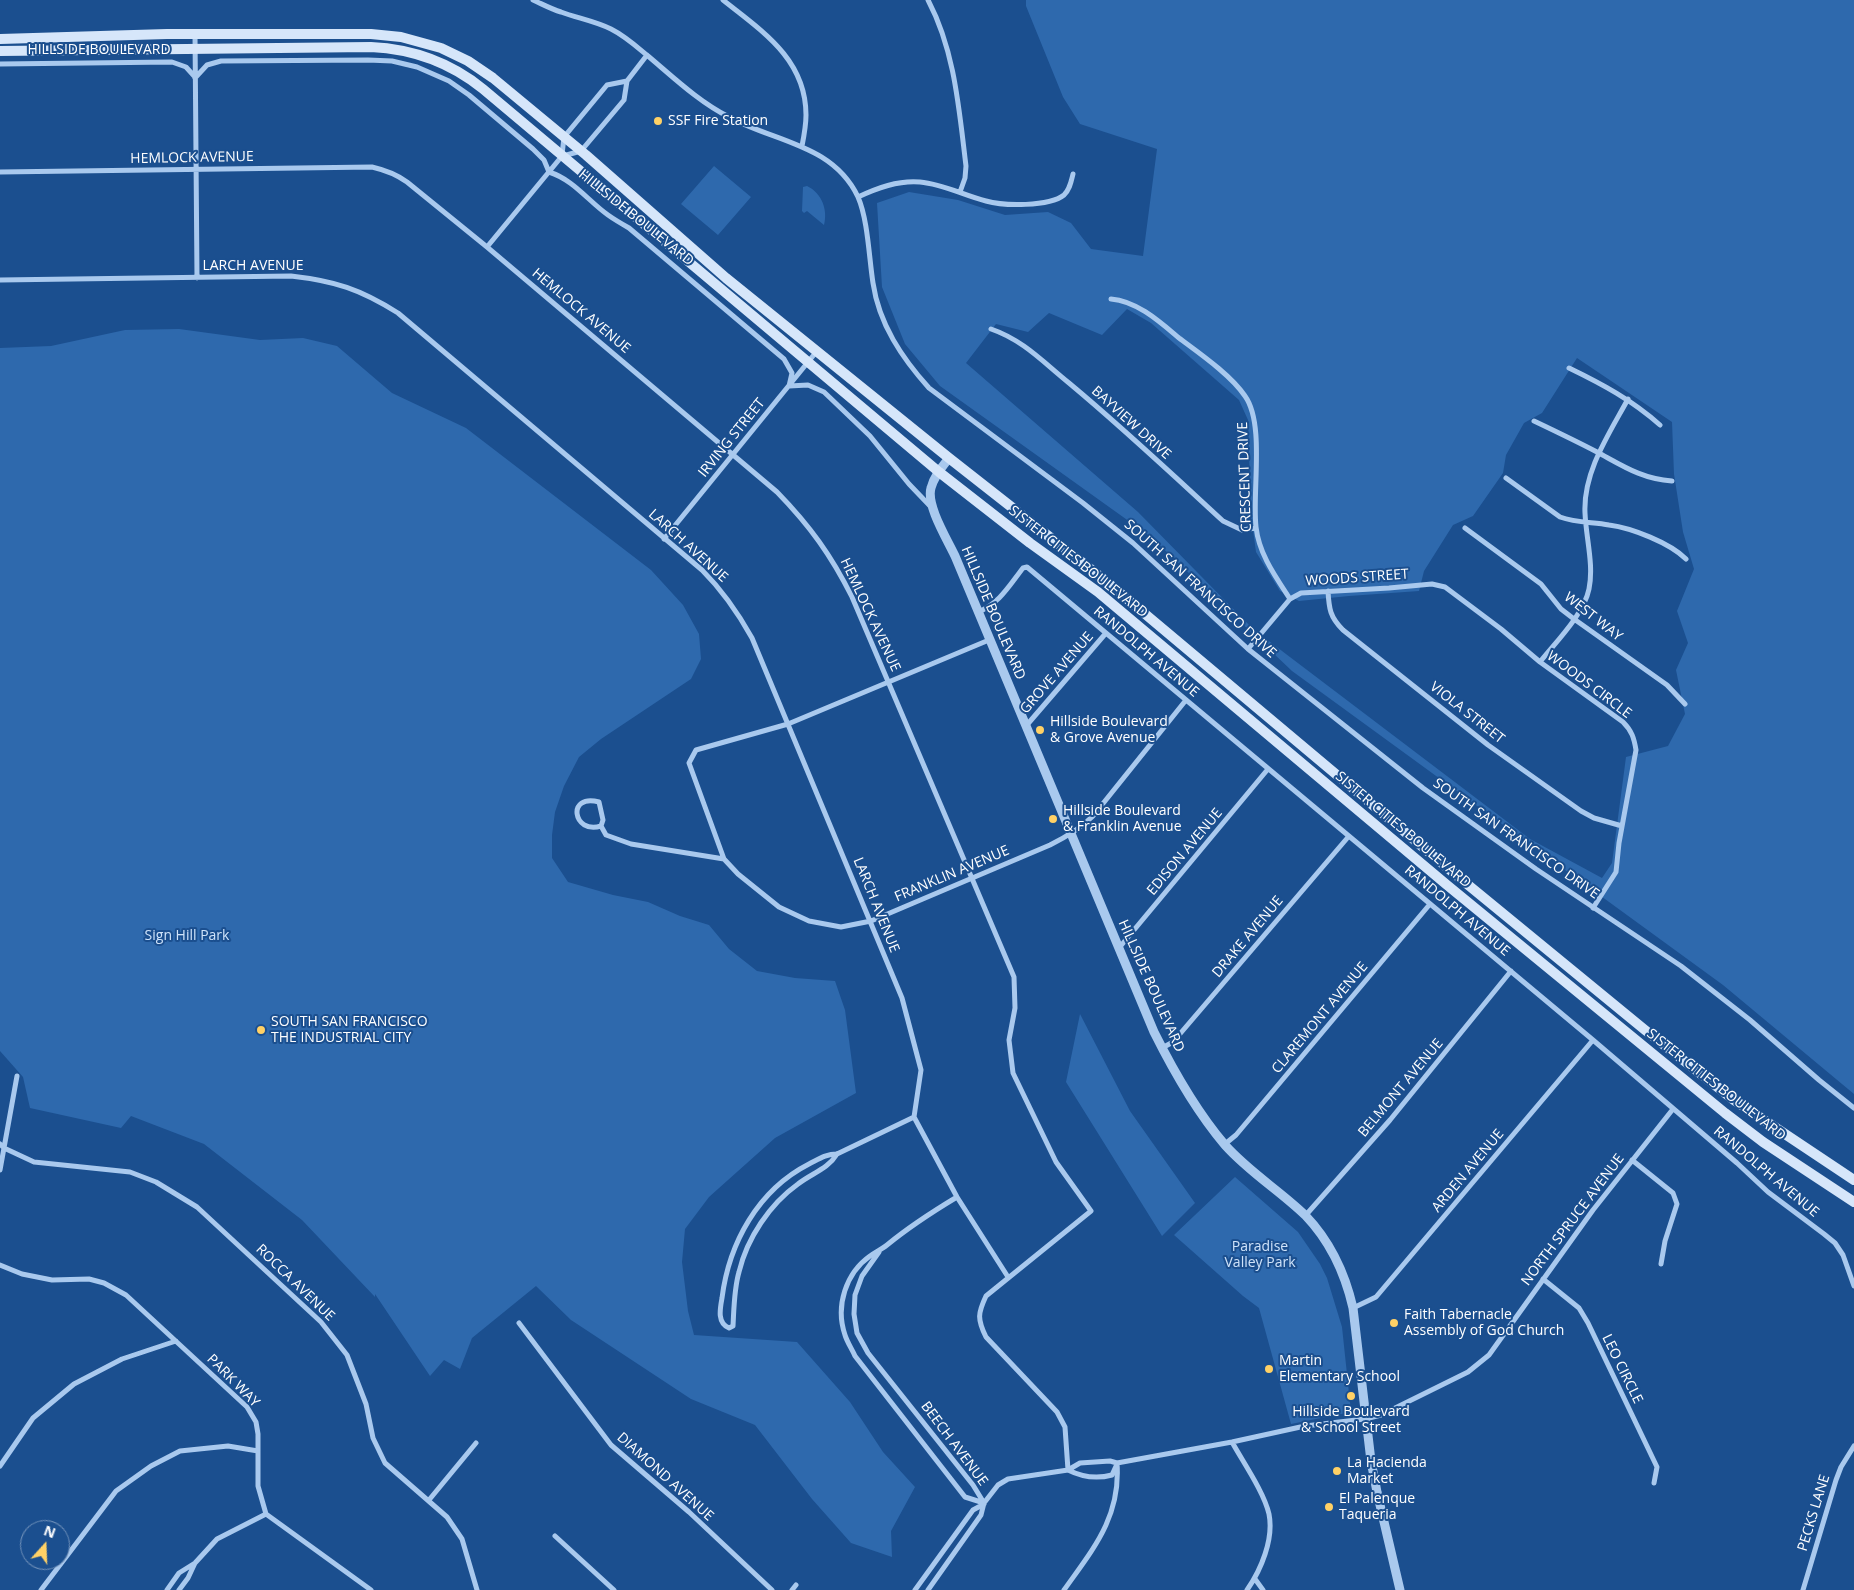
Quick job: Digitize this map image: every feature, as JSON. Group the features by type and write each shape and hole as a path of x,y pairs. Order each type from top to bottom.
{"main road":[{"name":"HILLSIDE BOULEVARD","path":"0,39 195,34 371,34 401,37 450,52 476,66 501,84 726,278 949,458"},
{"name":"HILLSIDE BOULEVARD","path":"0,51 371,46 421,54 450,66 467,77 562,156 938,472"},
{"name":"SISTER CITIES BOULEVARD","path":"949,458 1107,582 1456,875 1690,1067 1778,1131 1854,1180"},
{"name":"SISTER CITIES BOULEVARD","path":"938,472 1030,544 1098,592 1447,885 1725,1113 1763,1142 1854,1202"}],"street":[{"name":"SOUTH SAN FRANCISCO DRIVE","path":"533,0 561,12 611,28 706,103 729,117 802,146 826,159 845,178 858,197 867,232 873,286 881,314 909,366 929,388 1083,502 1133,543 1248,649 1423,788 1480,830 1593,908 1646,941 1688,972 1750,1020 1854,1108"},
{"path":"723,0 773,40 791,61 803,92 806,115 802,146"},
{"path":"928,0 937,17 951,63 966,166 966,178 960,192"},
{"path":"195,34 197,278"},
{"path":"487,247 562,156 581,151 624,100 627,81 647,55"},
{"path":"195,78 207,65 221,61 368,60 405,64 439,76 469,95 533,149 544,160 548,172"},
{"name":"HILLSIDE BOULEVARD","path":"0,64 172,62 186,67 195,78"},
{"path":"562,156 564,137 607,85 627,81"},
{"name":"HEMLOCK AVENUE","path":"0,172 372,167 384,169 407,182 487,247 733,455 776,492 818,538 837,567 852,597 1014,977 1015,1008 1009,1040 1013,1073 1056,1162 1091,1210 986,1296 979,1313 981,1326 986,1337 1057,1412 1065,1427 1068,1470"},
{"name":"HILLSIDE BOULEVARD","path":"548,172 568,180 784,359 792,373 789,386 808,385 824,392 870,436 909,484 932,508"},
{"path":"858,197 895,183 918,182 938,184 987,201 1015,204 1045,202 1063,196 1070,188 1073,174"},
{"name":"LARCH AVENUE","path":"0,280 291,276 318,279 347,286 373,297 398,313 702,570 738,612 752,638 902,998 921,1070 914,1117"},
{"name":"CRESCENT DRIVE","path":"1111,298 1121,299 1130,303 1165,326 1233,382 1245,396 1253,411 1255,428 1256,528 1261,548 1268,564 1290,598"},
{"name":"BAYVIEW DRIVE","path":"991,329 1014,338 1027,348 1094,404 1223,521 1242,530 1256,528"},
{"name":"IRVING STREET","path":"664,539 817,352"},
{"path":"1569,368 1628,399 1660,424"},
{"path":"1540,662 1584,606 1589,590 1591,573 1584,510 1586,493 1599,453 1628,399"},
{"path":"1534,421 1599,453 1629,471 1672,481"},
{"name":"HILLSIDE BOULEVARD","path":"949,458 938,472 931,488 929,498 932,508 952,549 1025,727 1162,1048 1187,1092 1225,1144 1246,1167 1305,1216 1338,1260 1348,1284 1353,1308 1365,1419 1377,1492 1400,1590"},
{"path":"1506,478 1560,517 1586,523 1608,524 1645,535 1670,548 1686,560"},
{"name":"WEST WAY","path":"1465,528 1541,584 1561,609 1667,685 1685,704"},
{"name":"RANDOLPH AVENUE","path":"978,612 997,602 1023,568 1027,567 1592,1040 1737,1163 1768,1192 1835,1243 1843,1255 1854,1286"},
{"name":"WOODS STREET","path":"1248,649 1290,598 1301,593 1432,584"},
{"name":"WOODS CIRCLE","path":"1432,584 1445,587 1452,592 1501,629 1540,662 1630,729 1636,750 1622,826 1616,872 1593,908"},
{"name":"VIOLA STREET","path":"1328,591 1333,620 1343,630 1488,744 1581,811 1594,818 1622,826"},
{"name":"GROVE AVENUE","path":"1025,727 1106,633"},
{"path":"601,826 594,828 584,826 579,820 576,813 581,802 589,799 599,802 602,808 603,820 601,826 606,835 631,844 724,859 689,763 696,750 788,724 989,640"},
{"name":"FRANKLIN AVENUE","path":"724,859 738,874 779,907 809,921 841,927 871,921 1050,845 1071,834 1093,816 1186,700"},
{"name":"EDISON AVENUE","path":"1119,949 1268,769"},
{"name":"DRAKE AVENUE","path":"1162,1048 1174,1042 1349,836"},
{"name":"CLAREMONT AVENUE","path":"1225,1144 1236,1135 1430,904"},
{"name":"BELMONT AVENUE","path":"1305,1216 1390,1120 1511,972"},
{"name":"ARDEN AVENUE","path":"1353,1308 1376,1297 1592,1040"},
{"path":"0,1170 2,1146 17,1076"},
{"name":"NORTH SPRUCE AVENUE","path":"1068,1470 1080,1463 1110,1461 1117,1463 1232,1442 1305,1426 1365,1419 1380,1415 1468,1372 1489,1355 1593,1210 1673,1109"},
{"path":"837,1154 832,1163 799,1183 768,1214 756,1232 739,1271 735,1293 733,1326 729,1328 724,1326 721,1321 720,1312 727,1268 740,1236 766,1197 800,1168 828,1154 837,1154 914,1117 957,1197 1008,1277"},
{"name":"ROCCA AVENUE","path":"2,1146 34,1162 130,1172 156,1182 197,1207 321,1322 347,1355 366,1404 373,1438 386,1463 447,1517 462,1539 478,1590"},
{"path":"1632,1160 1673,1193 1677,1204 1665,1241 1661,1264"},
{"name":"BEECH AVENUE","path":"957,1197 916,1222 879,1251 871,1255 855,1271 846,1287 841,1312 844,1334 855,1356 965,1497 984,1503"},
{"name":"BEECH AVENUE","path":"879,1251 862,1276 855,1295 854,1314 857,1333 868,1352 973,1485 984,1503"},
{"name":"PARK WAY","path":"0,1265 22,1274 52,1280 88,1279 104,1283 126,1295 247,1407 256,1422 258,1434 258,1486 266,1514"},
{"path":"727,1268 739,1271"},
{"name":"LEO CIRCLE","path":"1543,1279 1579,1308 1588,1323 1657,1467 1654,1483"},
{"name":"DIAMOND AVENUE","path":"519,1323 611,1446 689,1512 772,1590"},
{"path":"0,1466 33,1418 74,1384 122,1359 176,1341"},
{"path":"1232,1442 1261,1495 1269,1514 1269,1545 1255,1579 1247,1590"},
{"path":"429,1500 476,1443"},
{"path":"41,1590 116,1491 150,1466 180,1451 228,1446 258,1451"},
{"name":"PECKS LANE","path":"1803,1590 1836,1480 1841,1467 1854,1446"},
{"path":"915,1590 973,1510 984,1503 998,1485 1008,1479 1068,1470 1079,1475 1104,1477 1112,1474 1117,1463"},
{"path":"1064,1590 1102,1537 1116,1498 1117,1463"},
{"path":"928,1590 981,1515 984,1503"},
{"path":"167,1590 179,1574 195,1563 217,1539 266,1514 371,1590"},
{"path":"555,1536 614,1590"},
{"path":"179,1590 188,1578 195,1563"},
{"path":"1255,1579 1263,1590"},
{"path":"792,1590 796,1585"}],"green space":[{"path":"1026,0 1854,0 1854,1094 1723,985 1292,671 1151,537 940,386 905,344 882,287 877,203 909,192 958,200 1005,215 1048,212 1071,223 1091,249 1143,256 1157,149 1080,124 1063,97 1026,6","holes":["1127,309 1151,323 1239,400 1248,420 1251,515 1256,552 1280,591 1299,601 1419,591 1424,571 1453,525 1473,516 1503,473 1506,455 1524,423 1542,413 1577,358 1672,422 1674,474 1683,532 1694,569 1677,611 1688,643 1676,670 1685,714 1668,746 1626,757 1612,863 1602,878 1530,839 1253,629 1138,512 966,363 996,324 1028,332 1049,313 1102,335"]},
{"path":"714,166 751,197 718,235 681,204"},
{"path":"807,186 817,193 823,202 824,225 807,211 804,213 802,211 803,187"},
{"name":"Sign Hill Park","path":"179,329 260,340 303,338 337,346 392,393 466,428 651,570 683,605 699,634 701,659 691,679 601,739 579,757 564,786 555,812 552,858 568,882 613,895 648,902 680,916 709,925 729,949 757,971 795,978 835,981 845,1010 856,1093 775,1138 709,1197 685,1229 682,1262 688,1311 694,1335 797,1342 850,1402 883,1452 915,1487 891,1531 892,1557 851,1543 812,1499 755,1425 691,1399 571,1320 536,1286 472,1338 460,1369 444,1360 430,1376 375,1294 375,1297 302,1220 204,1144 131,1116 121,1128 30,1108 23,1077 0,1051 0,348 51,346 125,330"},
{"path":"1080,1014 1130,1111 1195,1203 1162,1236 1066,1082"},
{"name":"Paradise Valley Park","path":"1235,1177 1298,1232 1320,1264 1327,1278 1342,1327 1351,1412 1291,1424 1259,1308 1174,1235"}],"place":[{"name":"SSF Fire Station","path":"658,121"},
{"name":"Hillside Boulevard & Grove Avenue","path":"1040,730"},
{"name":"Hillside Boulevard & Franklin Avenue","path":"1053,819"},
{"name":"SOUTH SAN FRANCISCO THE INDUSTRIAL CITY","path":"261,1030"},
{"name":"Faith Tabernacle Assembly of God Church","path":"1394,1323"},
{"name":"Martin Elementary School","path":"1269,1369"},
{"name":"Hillside Boulevard & School Street","path":"1351,1396"},
{"name":"La Hacienda Market","path":"1337,1471"},
{"name":"El Palenque Taqueria","path":"1329,1507"}]}
